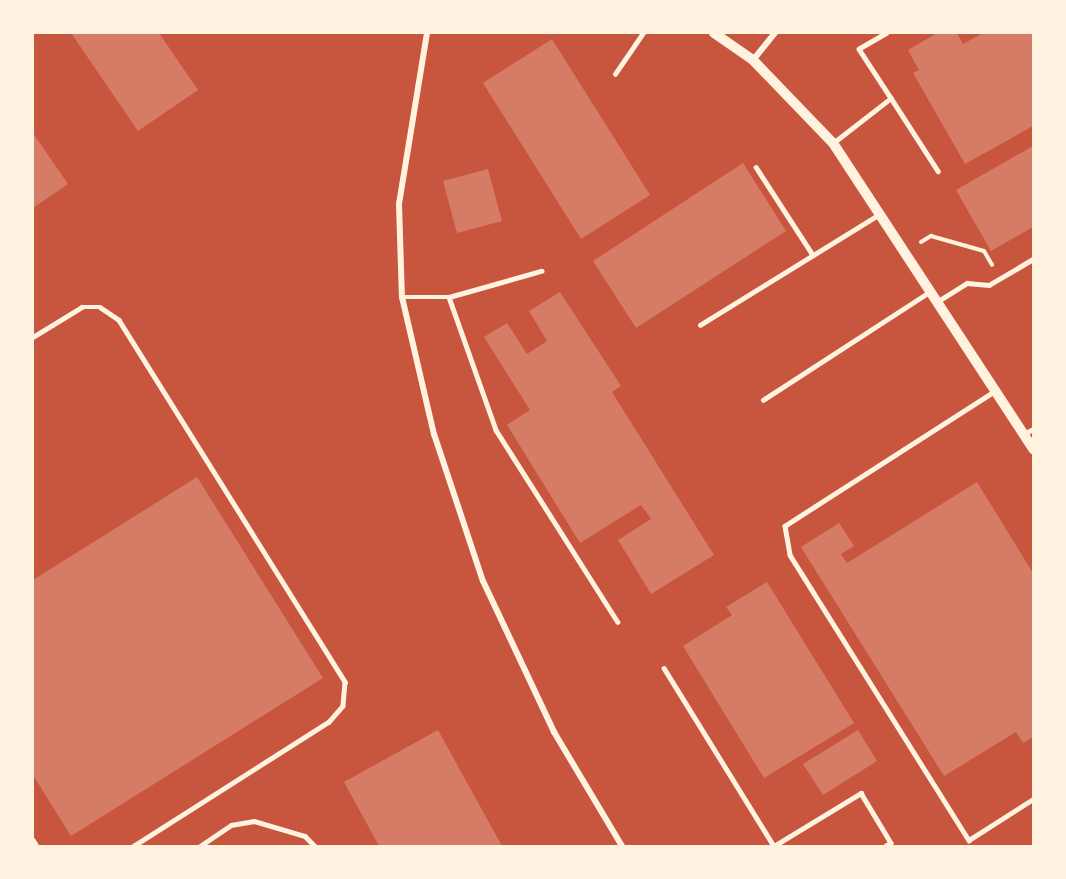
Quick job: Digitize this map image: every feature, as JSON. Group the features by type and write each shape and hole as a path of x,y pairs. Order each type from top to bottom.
{"street":[{"path":"427,33 399,204 402,297 434,434 483,581 554,732 622,846"},
{"path":"714,33 753,60 833,143 883,212 996,390 1029,432 1033,448"},
{"path":"753,60 775,33"},
{"path":"33,841 36,846"}],"lane":[{"path":"615,74 643,33"},
{"path":"886,33 859,49 938,171"},
{"path":"833,143 891,98"},
{"path":"756,167 813,255"},
{"path":"700,325 883,212"},
{"path":"940,300 967,283 989,285 1033,259"},
{"path":"402,297 448,297 541,271"},
{"path":"763,400 933,289"},
{"path":"448,297 496,430 618,622"},
{"path":"33,337 82,307 100,307 119,320 345,682 344,706 329,722 134,846"},
{"path":"996,390 785,526 790,555 969,840 1033,799"},
{"path":"664,668 774,846 861,793 891,843 886,846"},
{"path":"200,846 231,825 254,821 305,836 315,846"}],"path":[{"path":"908,250 931,236 984,251 1000,278"}],"building":[{"path":"71,33 159,33 198,90 138,131"},
{"path":"937,33 957,33 963,44 983,33 1033,33 1033,126 965,164 913,73 919,70 908,50"},
{"path":"552,39 650,195 581,239 483,83"},
{"path":"33,133 68,184 33,208"},
{"path":"1033,146 1033,227 991,251 956,190"},
{"path":"743,163 786,231 636,328 593,261"},
{"path":"488,169 502,221 457,233 443,181"},
{"path":"560,292 621,386 612,392 714,555 651,594 618,540 651,519 641,505 580,543 507,425 530,410 484,337 507,323 527,354 547,341 529,311"},
{"path":"197,477 323,678 71,836 33,775 33,580"},
{"path":"977,482 1033,573 1033,737 1023,743 1016,732 944,776 801,547 839,523 854,546 841,554 847,563"},
{"path":"767,582 854,723 764,778 683,646 732,615 726,607"},
{"path":"438,730 502,846 379,846 344,782"},
{"path":"858,730 877,761 823,795 803,764"}]}
